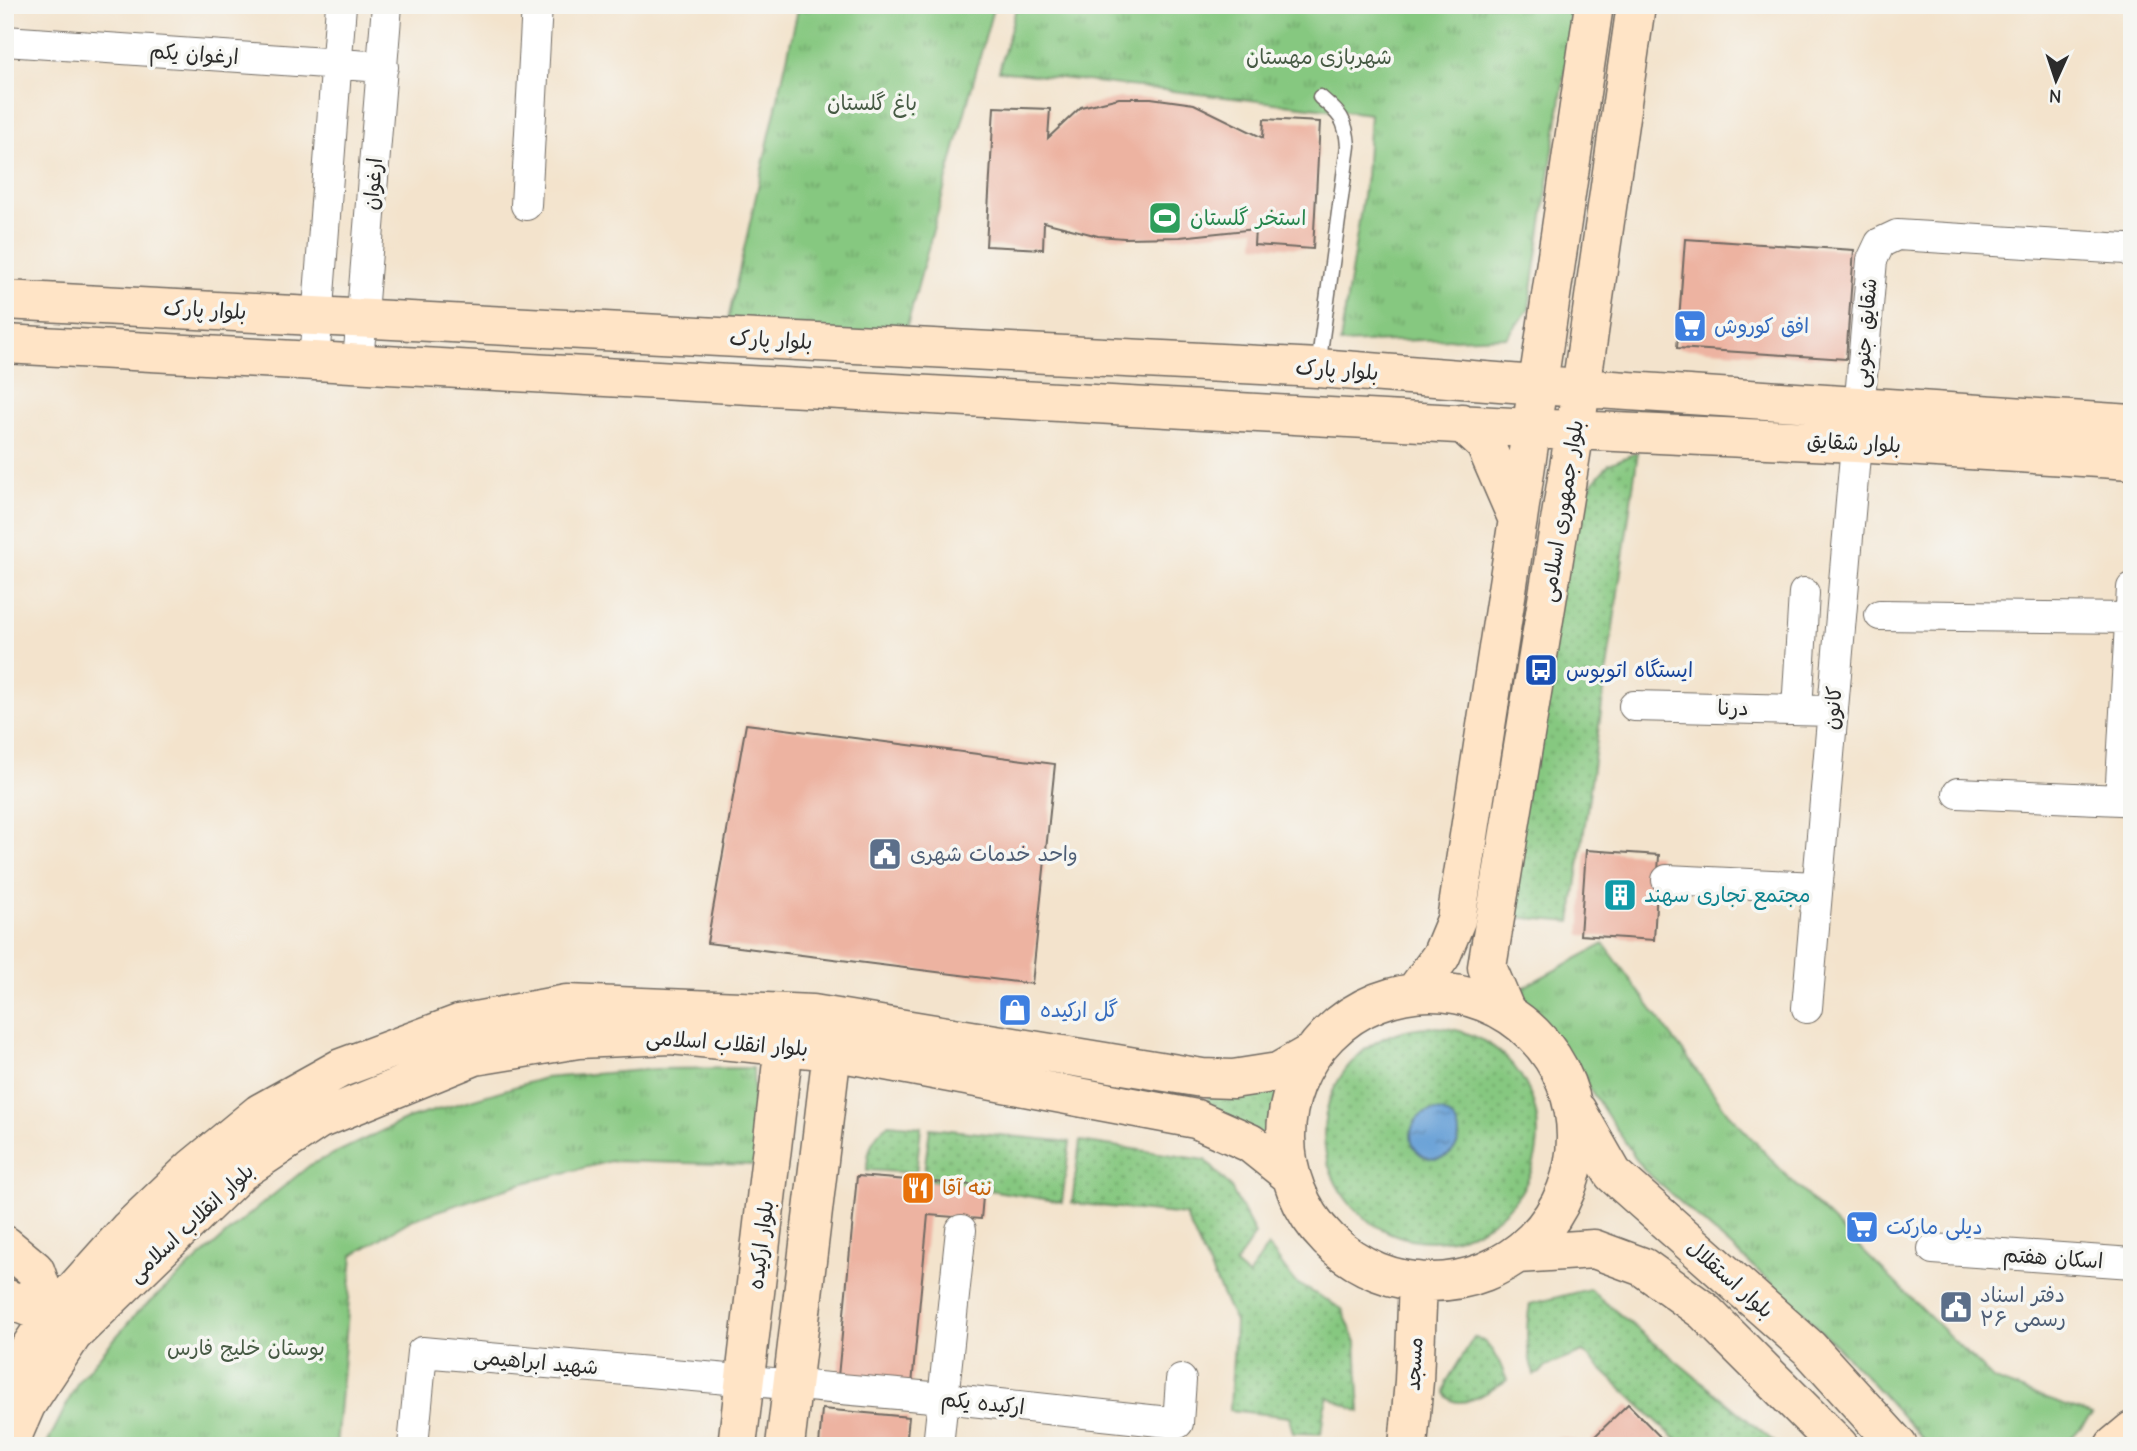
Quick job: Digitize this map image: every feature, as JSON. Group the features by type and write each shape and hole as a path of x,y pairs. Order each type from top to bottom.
{"street":[{"path":"314,361 341,5"},
{"name":"ارغوان","path":"358,363 387,5"},
{"path":"526,205 537,5"},
{"name":"بلوار جمهوری اسلامی","path":"1413,993 1441,957 1456,920 1519,521 1594,5"},
{"name":"بلوار جمهوری اسلامی","path":"1506,1012 1487,967 1575,430 1636,5"},
{"name":"ارغوان یکم","path":"5,41 383,67"},
{"name":"شقایق جنوبی","path":"1857,425 1872,260 1881,243 1897,235 2126,248 2132,251"},
{"name":"بلوار پارک","path":"5,300 1318,368 1580,388"},
{"path":"1471,380 1506,366 1528,342 1549,309"},
{"path":"1591,311 1615,370 1641,392"},
{"path":"5,344 1531,428"},
{"name":"بلوار شقایق","path":"1580,388 1641,392 1857,425 2132,460"},
{"path":"1462,423 1485,444 1519,521"},
{"name":"بلوار شقایق","path":"1531,428 1636,433 1857,425 2132,424"},
{"name":"کانون","path":"1807,1008 1857,425"},
{"path":"1562,513 1584,474 1607,453 1636,433"},
{"path":"1958,793 2126,800 2132,588"},
{"path":"1797,710 1804,593"},
{"path":"1880,615 2130,618"},
{"name":"درنا","path":"1634,706 1832,711"},
{"path":"1667,880 1817,887"},
{"path":"1413,993 1462,995 1506,1012 1530,1030 1549,1052 1564,1077 1573,1105 1577,1138 1573,1172 1561,1203 1542,1231 1517,1254 1487,1271 1453,1280 1418,1281 1383,1274 1351,1259 1324,1236 1310,1217 1290,1175 1285,1143 1288,1111 1297,1080 1313,1052 1333,1030 1357,1012 1384,999 1413,993"},
{"name":"بلوار انقلاب اسلامی","path":"8,1446 62,1325 129,1229 193,1168 260,1113 341,1068 459,1024 567,1004 813,1014 1202,1078 1233,1079 1278,1072 1313,1052"},
{"path":"784,1045 813,1014 832,1051 785,1446"},
{"name":"بلوار انقلاب اسلامی","path":"5,1385 62,1325 240,1172 318,1120 475,1056 578,1039 671,1035 832,1051 1196,1119 1250,1143 1290,1175"},
{"name":"بلوار ارکیده","path":"737,1446 784,1045"},
{"name":"بلوار استقلال","path":"1573,1105 1612,1174 1809,1348 1898,1446"},
{"path":"938,1446 961,1230"},
{"path":"5,1245 35,1270 62,1325"},
{"name":"بلوار استقلال","path":"1517,1254 1594,1249 1643,1267 1704,1311 1839,1446"},
{"name":"اسکان هفتم","path":"1933,1249 2132,1263"},
{"name":"مسجد","path":"1408,1446 1415,1381 1418,1281"},
{"path":"5,1297 62,1325"},
{"name":"شهید ابراهیمی","path":"413,1446 422,1352 745,1381"},
{"name":"ارکیده یکم","path":"745,1381 943,1398 1178,1423 1181,1380"},
{"path":"2114,1446 2132,1431"}],"lane":[{"path":"1318,368 1348,146 1346,126 1339,113 1320,97"}],"green space":[{"name":"باغ گلستان","path":"799,5 994,5 904,337 726,329"},
{"name":"شهربازی مهستان","path":"1017,5 1575,5 1529,309 1507,337 1340,343 1366,176 1370,114 999,71"},
{"path":"1638,452 1571,922 1505,916 1574,511 1592,483 1609,464"},
{"path":"1604,944 1728,1113 1787,1176 1994,1380 2092,1415 2064,1446 1929,1446 1865,1375 1784,1294 1643,1169 1568,1056 1512,993"},
{"path":"1431,1027 1472,1035 1507,1058 1530,1093 1538,1134 1530,1175 1507,1210 1472,1233 1431,1241 1390,1233 1355,1210 1332,1175 1324,1134 1332,1093 1355,1058 1390,1035"},
{"name":"بوستان خلیج فارس","path":"753,1068 756,1165 611,1161 516,1185 411,1220 353,1255 336,1446 46,1446 79,1380 135,1315 240,1222 310,1165 407,1119 544,1078 656,1069"},
{"path":"1279,1088 1273,1140 1206,1109 1209,1092"},
{"path":"889,1124 921,1127 916,1173 867,1170 872,1144 879,1132"},
{"path":"930,1128 1070,1142 1062,1202 923,1179"},
{"path":"1080,1141 1205,1160 1230,1186 1255,1234 1235,1265 1248,1276 1268,1246 1295,1282 1342,1309 1356,1342 1360,1412 1328,1397 1321,1434 1293,1433 1289,1417 1230,1410 1235,1322 1185,1215 1072,1203"},
{"path":"1589,1289 1779,1446 1683,1446 1583,1352 1546,1366 1534,1375 1527,1340 1530,1304"},
{"path":"1474,1337 1492,1349 1507,1380 1475,1398 1457,1402 1445,1393 1447,1381"}],"water":[{"path":"1435,1111 1452,1118 1459,1135 1452,1152 1435,1159 1418,1152 1411,1135 1418,1118"}],"building":[{"path":"1119,98 1151,98 1194,104 1263,138 1264,119 1320,122 1313,249 1254,245 1255,229 1180,237 1124,238 1098,236 1044,222 1043,249 986,246 994,107 1050,109 1048,138 1081,107"},
{"path":"1685,239 1854,250 1846,359 1677,348"},
{"name":"واحد خدمات شهری","path":"746,724 1055,764 1032,984 707,943"},
{"name":"مجتمع تجاری سهند","path":"1586,850 1659,855 1654,940 1580,935"},
{"path":"857,1176 984,1186 981,1219 928,1215 912,1385 838,1377"},
{"path":"1628,1404 1669,1446 1547,1446 1551,1440 1562,1437 1587,1444"},
{"path":"822,1409 909,1417 906,1446 819,1446"}],"place":[{"name":"استخر گلستان","path":"1165,218"},
{"name":"افق کوروش","path":"1690,326"},
{"name":"ایستگاه اتوبوس","path":"1541,670"},
{"name":"واحد خدمات شهری","path":"885,854"},
{"name":"مجتمع تجاری سهند","path":"1620,895"},
{"name":"گل ارکیده","path":"1015,1010"},
{"name":"ننه آقا","path":"918,1188"},
{"name":"دیلی مارکت","path":"1862,1227"},
{"name":"دفتر اسناد رسمی ۲۶","path":"1956,1307"}]}
